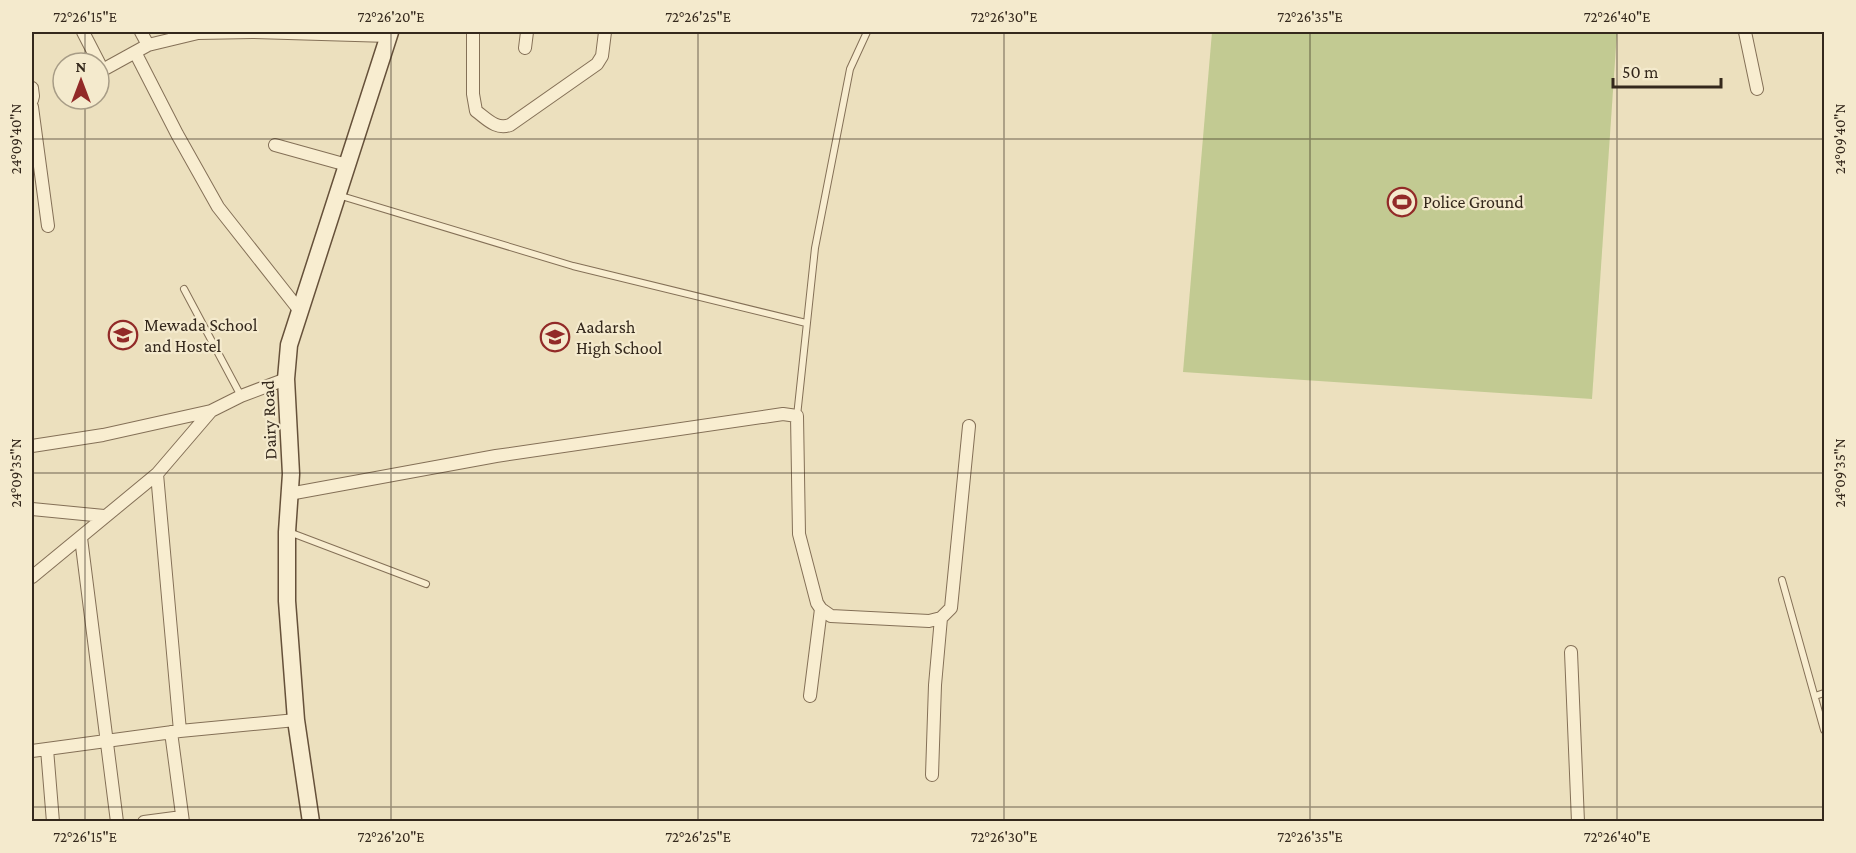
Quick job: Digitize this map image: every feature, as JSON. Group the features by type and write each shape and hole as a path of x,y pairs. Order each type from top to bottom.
{"street":[{"path":"83,32 92,51"},
{"path":"141,32 148,45"},
{"path":"473,32 473,94 476,111 497,127 505,127 597,64 602,56 605,32"},
{"path":"525,48 527,32"},
{"path":"1745,32 1757,89"},
{"path":"111,62 148,45 198,33 389,34"},
{"name":"Dairy Road","path":"310,822 296,720 287,601 287,532 291,474 286,379 289,345 389,34"},
{"path":"135,52 218,207 300,311"},
{"path":"32,88 32,100"},
{"path":"32,107 48,226"},
{"path":"275,145 347,165"},
{"path":"32,446 103,435 211,411 241,396 286,379"},
{"path":"32,578 157,474 211,411"},
{"path":"290,494 496,456 783,414 797,416 800,534 817,603 831,616 929,621 941,618 951,608 969,426"},
{"path":"144,822 183,819 157,474"},
{"path":"32,509 104,516"},
{"path":"81,538 117,822"},
{"path":"810,696 821,609"},
{"path":"932,775 935,685 941,618"},
{"path":"1571,652 1578,822"},
{"path":"32,751 176,732 296,720"},
{"path":"47,749 53,822"}],"lane":[{"path":"797,416 815,248 850,69 867,32"},
{"path":"337,195 573,266 806,323"},
{"path":"184,289 241,396"},
{"path":"287,532 426,584"},
{"path":"1782,580 1824,730"},
{"path":"1815,696 1824,693"}],"green space":[{"name":"Police Ground","path":"1212,32 1617,32 1592,399 1183,372"}],"place":[{"name":"Police Ground","path":"1402,202"},
{"name":"Mewada School and Hostel","path":"123,335"},
{"name":"Aadarsh High School","path":"555,337"}]}
